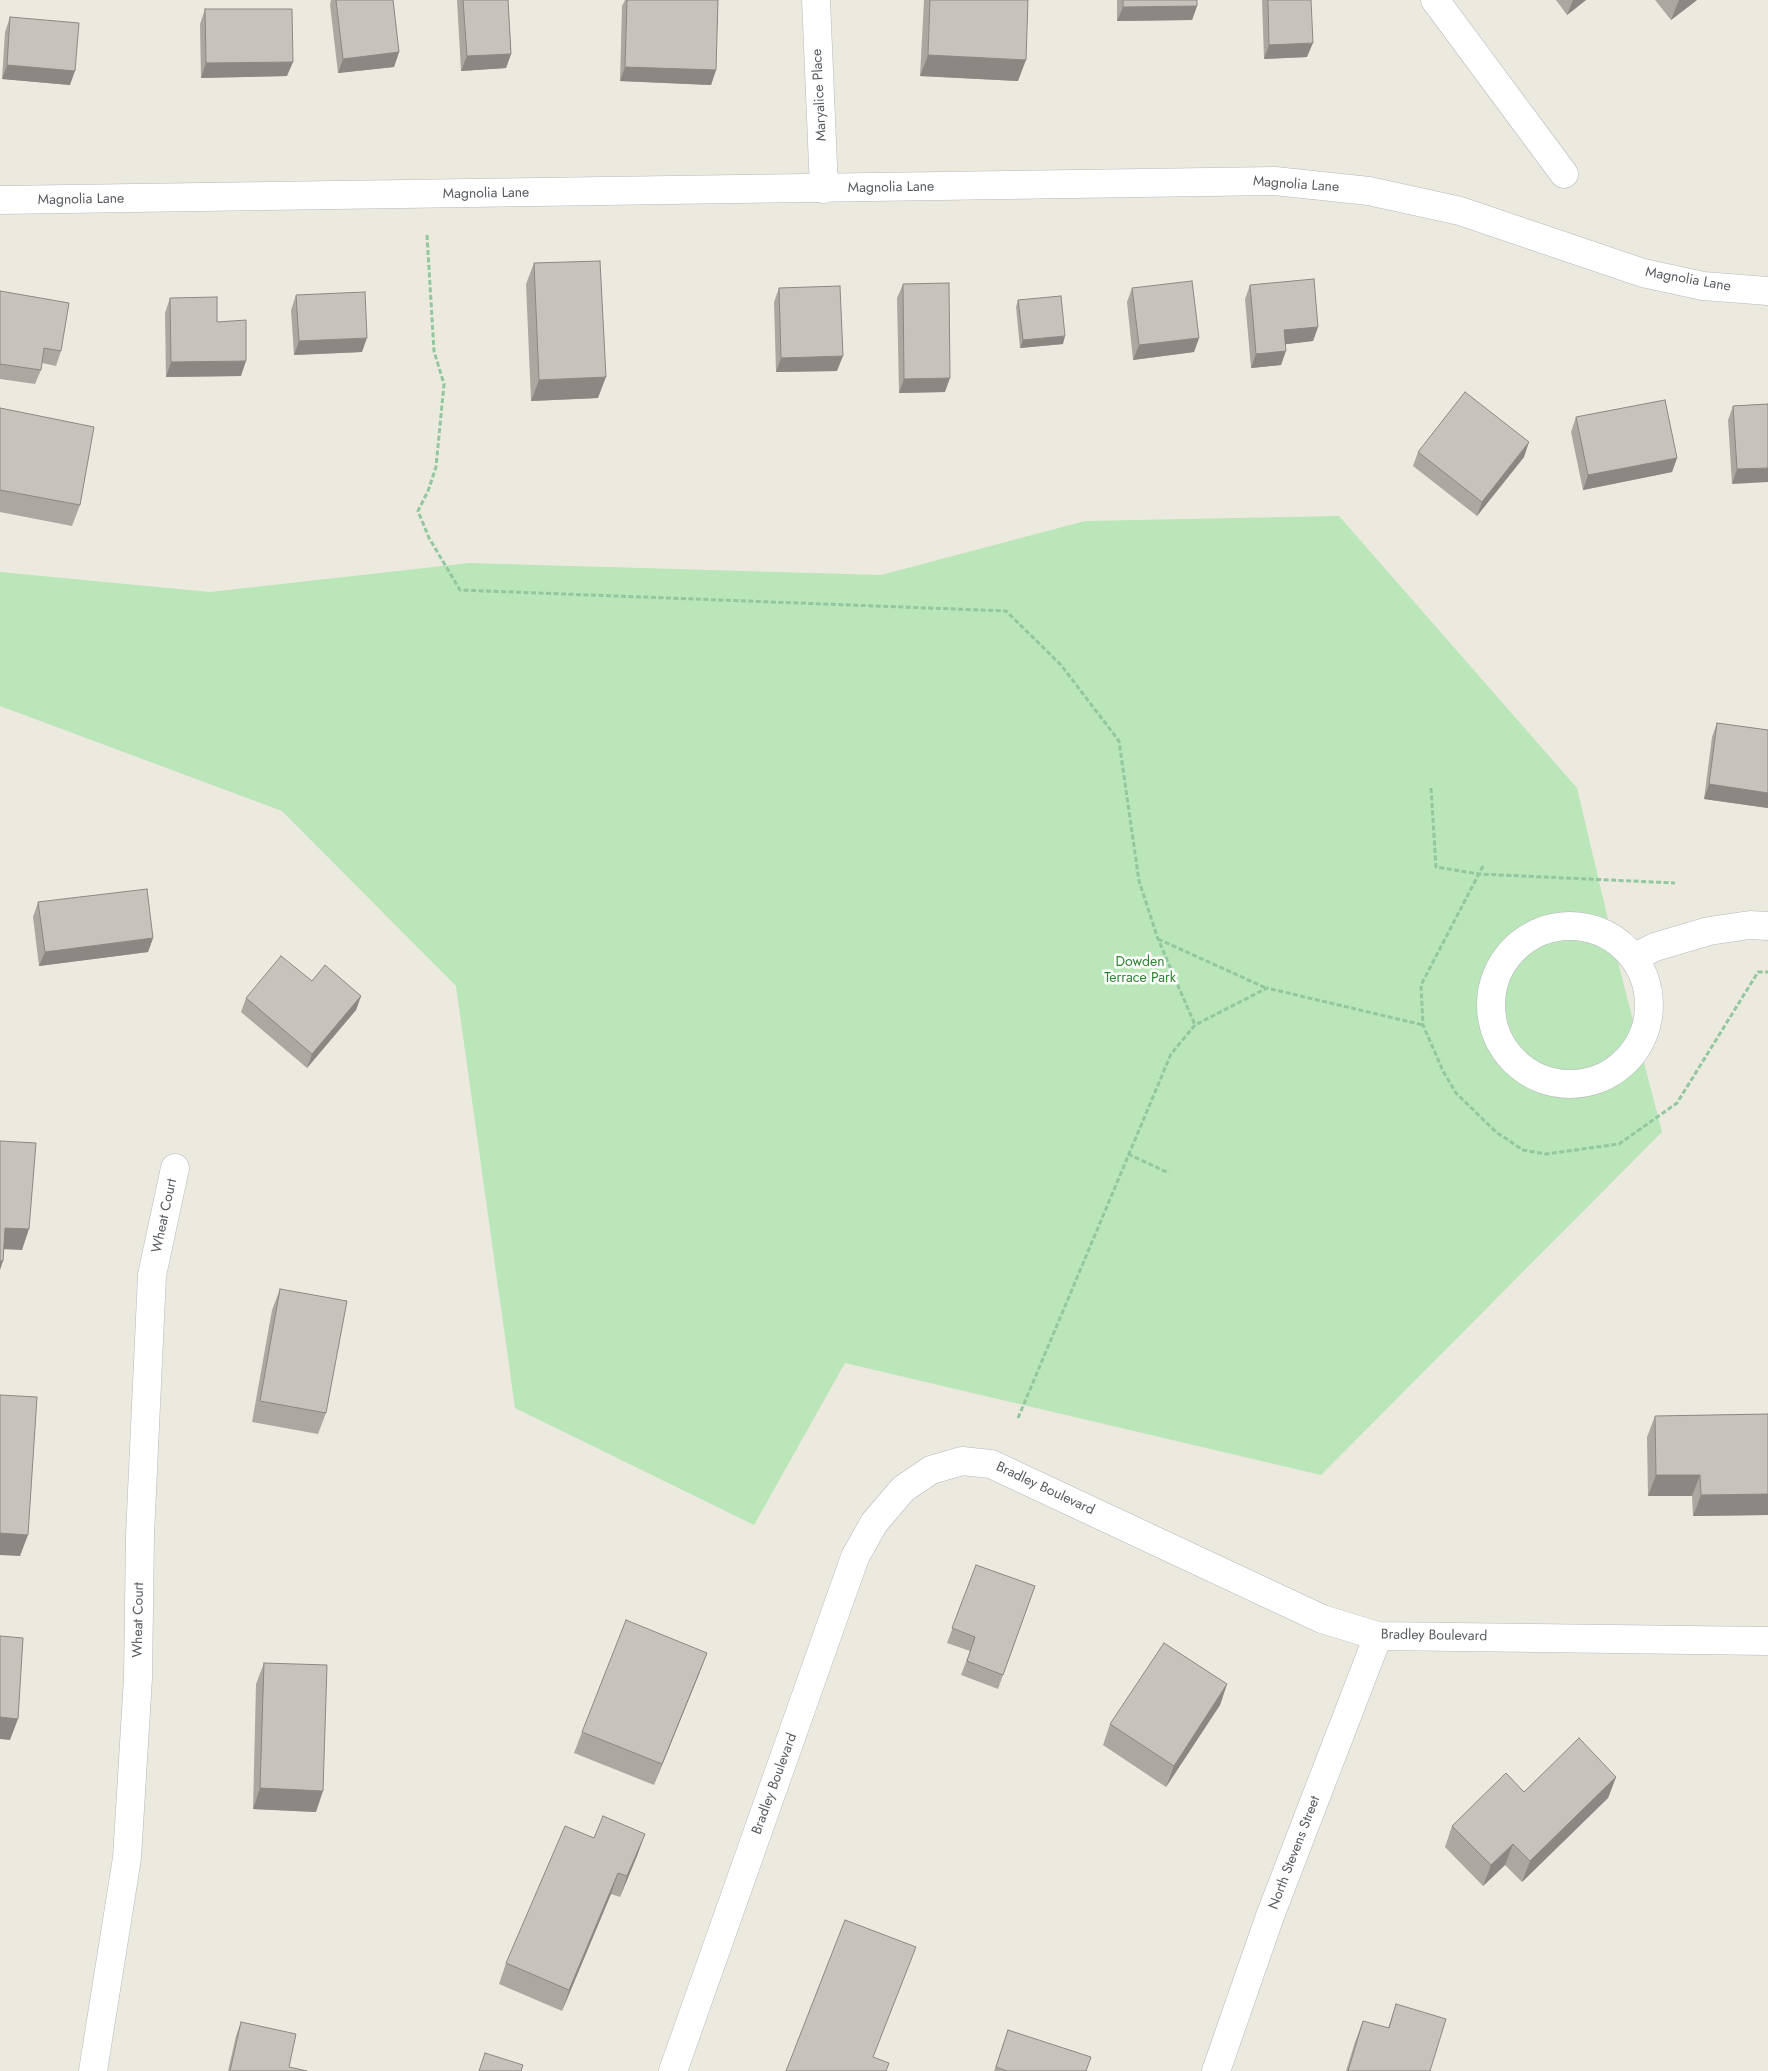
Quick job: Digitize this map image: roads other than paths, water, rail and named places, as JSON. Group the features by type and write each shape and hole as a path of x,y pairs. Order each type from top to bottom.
{"street":[{"name":"Maryalice Place","path":"816,0 824,189"},
{"path":"1435,0 1564,174"},
{"name":"Magnolia Lane","path":"0,200 1275,181 1369,191 1460,210 1642,273 1703,286 1768,291"},
{"path":"1573,926 1594,930 1614,939 1635,957 1643,973 1650,995 1649,1018 1642,1040 1630,1058 1613,1073 1592,1082 1570,1085 1547,1082 1526,1072 1509,1056 1497,1037 1491,1014 1492,991 1499,969 1512,950 1530,936 1551,928 1573,926"},
{"path":"1635,957 1655,947 1709,930 1768,926"},
{"name":"Wheat Court","path":"93,2071 127,1858 138,1678 140,1535 152,1275 175,1168"},
{"name":"Bradley Boulevard","path":"673,2071 855,1557 874,1523 903,1489 932,1470 962,1462 991,1464 1322,1620 1378,1636 1768,1641"},
{"name":"North Stevens Street","path":"1216,2071 1274,1907 1378,1636"}],"park label":[{"name":"Dowden Terrace Park","path":"1140,972"}]}
